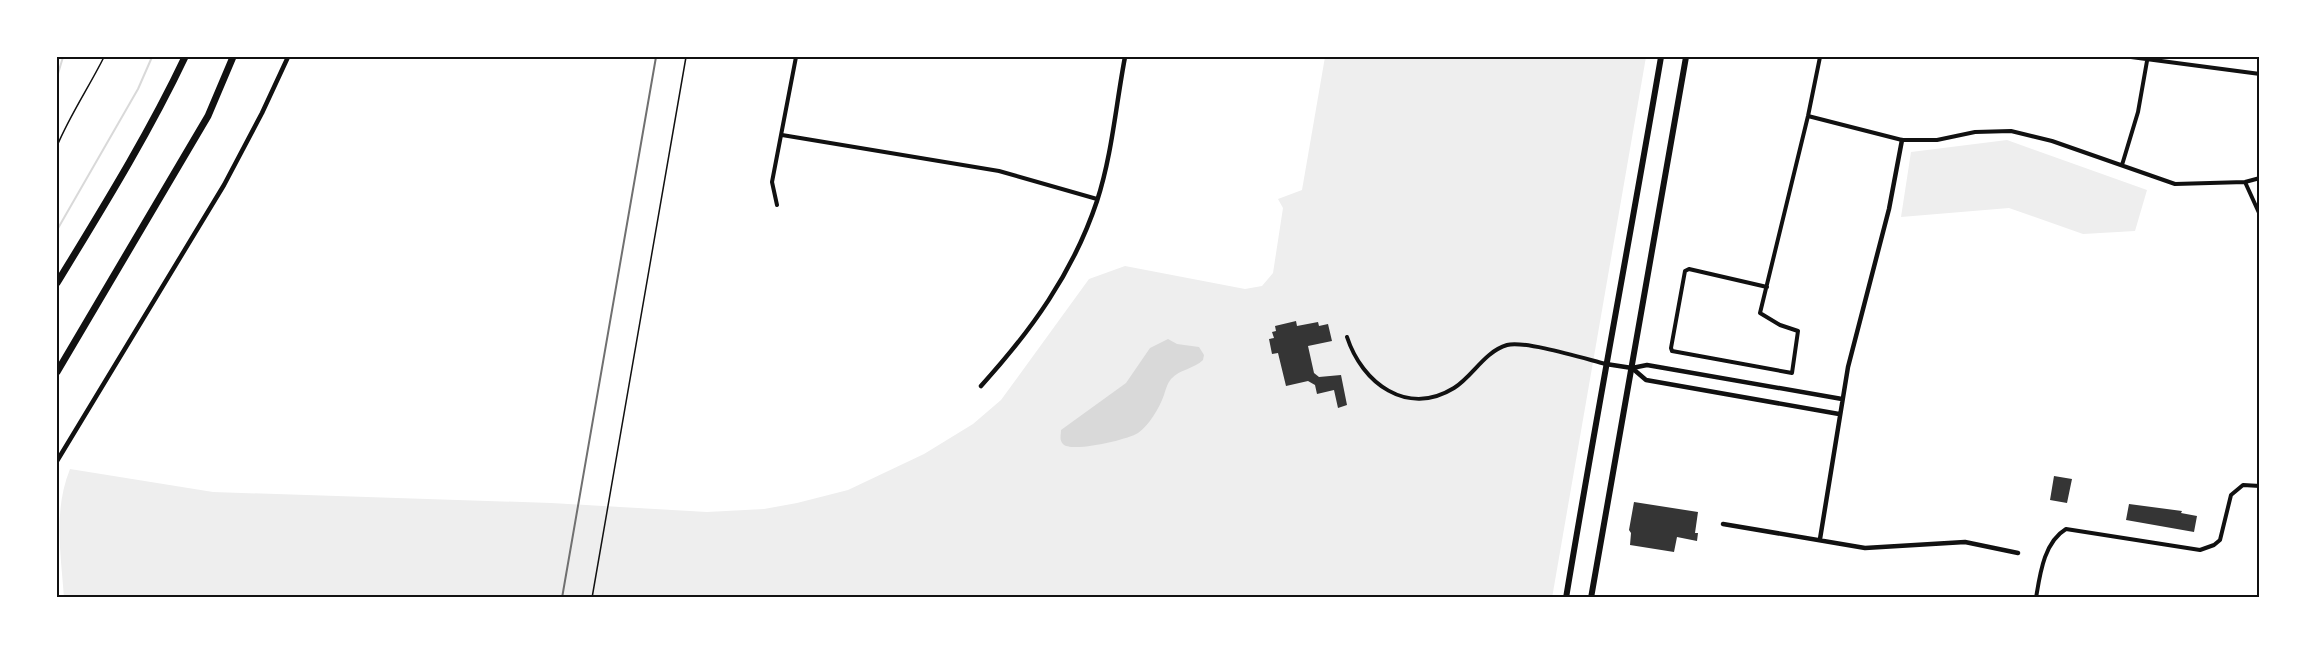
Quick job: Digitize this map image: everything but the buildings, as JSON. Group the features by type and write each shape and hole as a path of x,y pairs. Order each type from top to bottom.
{"highway":[{"path":"57,283 169,92 185,57"},
{"path":"57,372 208,116 233,57"}],"main road":[{"path":"1566,598 1661,57"},
{"path":"1591,598 1686,57"}],"street":[{"path":"57,461 224,185 288,57"},
{"path":"777,205 772,182 796,57"},
{"path":"981,386 1012,352 1040,315 1081,243 1097,199 1125,57"},
{"path":"1767,287 1689,269 1685,271 1672,351 1792,373 1798,331 1780,325 1760,313 1767,287 1808,116 1820,57"},
{"path":"2131,57 2146,61 2260,74"},
{"path":"2121,165 2138,112 2146,61"},
{"path":"1808,116 1902,140 1937,140 1975,132 2011,131 2052,141 2175,184 2245,182 2260,178"},
{"path":"782,135 999,171 1097,199"},
{"path":"1820,539 1842,399 1889,208 1902,140"},
{"path":"2245,182 2260,215"},
{"path":"1347,338 1353,355 1366,373 1392,394 1413,399 1437,396 1455,387 1492,353 1508,345 1524,345 1606,364 1632,368 1647,365 1842,399"},
{"path":"1632,368 1646,380 1839,414"},
{"path":"2036,598 2050,545 2056,535 2066,529 2200,550 2220,540 2231,495 2243,486 2260,486"},
{"path":"1723,524 1865,548 1965,542 2018,553"}],"path":[{"path":"57,146 104,57"},
{"path":"592,598 686,57"}],"shaded area":[{"path":"1325,57 1646,57 1552,598 64,598 60,517 61,501 70,469 213,492 551,503 707,512 764,509 848,490 924,454 973,424 1001,400 1089,279 1125,266 1245,289 1262,286 1273,273 1283,208 1278,199 1302,190"},
{"path":"2007,140 2147,190 2135,231 2083,234 2009,208 1901,217 1911,152"},
{"path":"1168,339 1177,344 1199,347 1204,355 1203,360 1171,379 1156,411 1142,430 1132,436 1099,445 1077,447 1063,444 1061,430 1126,383 1150,348"}],"waterway":[{"path":"57,77 63,57"},
{"path":"57,230 138,89 152,57"}],"railway":[{"path":"562,598 656,57"}]}
